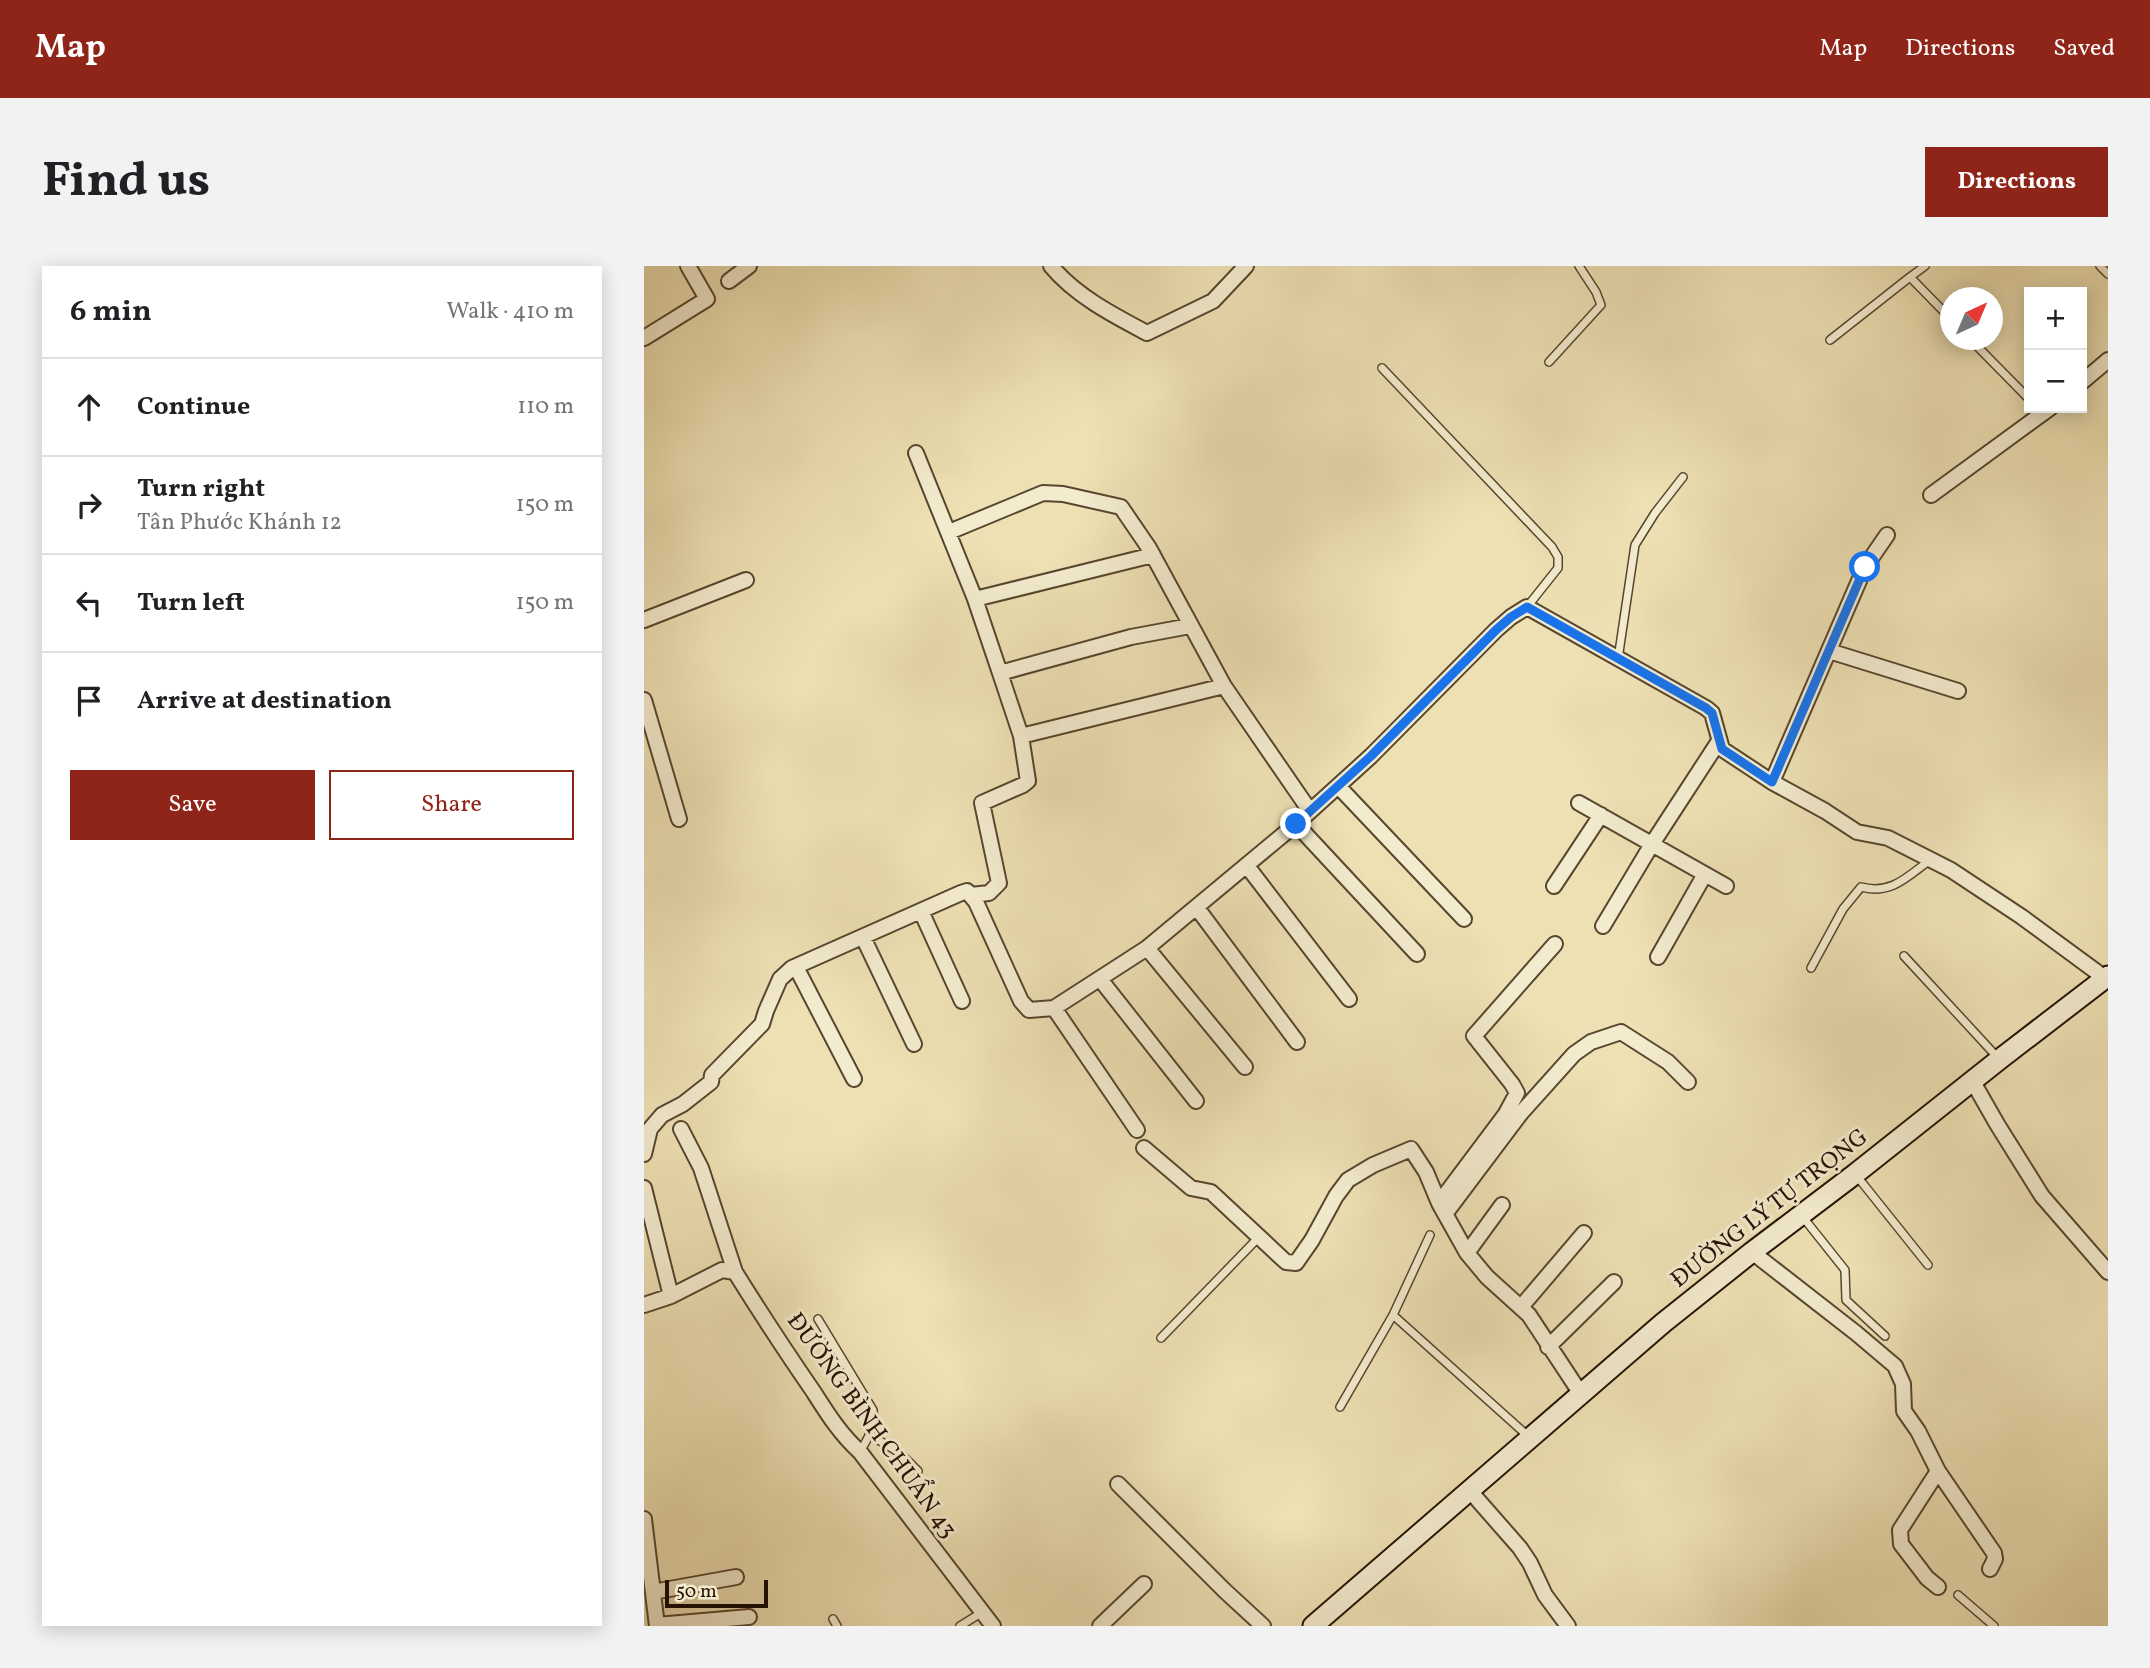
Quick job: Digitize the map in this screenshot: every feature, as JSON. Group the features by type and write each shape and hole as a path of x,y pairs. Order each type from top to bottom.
{"main road":[{"name":"ĐƯỜNG LÝ TỰ TRỌNG","path":"1312,1626 1663,1323 2107,977"}],"street":[{"path":"644,338 707,299 688,266"},
{"path":"729,281 749,266"},
{"path":"1051,266 1060,277 1109,313 1147,333 1213,301 1246,266"},
{"path":"2087,378 2108,360"},
{"path":"1931,495 2040,413"},
{"path":"916,453 975,599 1021,736 1028,781 1023,786 982,803 999,883 989,893 971,895"},
{"path":"949,532 1043,493 1063,494 1121,507 1153,555 1224,686 1310,811"},
{"path":"1772,782 1865,567 1887,535"},
{"path":"975,599 1153,555"},
{"path":"644,620 746,580"},
{"path":"644,1154 650,1129 662,1115 683,1104 711,1082 712,1075 762,1024 780,979 796,967 961,893 967,891 971,895 1021,1001 1029,1010 1054,1008 1147,948 1247,866 1371,756 1496,630 1527,607 1706,708 1712,713 1722,749 1772,782 1857,832 1888,838 1951,870 2107,977"},
{"path":"1000,673 1131,636 1190,626"},
{"path":"1829,651 1958,691"},
{"path":"1021,736 1224,686"},
{"path":"644,700 679,819"},
{"path":"1603,926 1718,741"},
{"path":"1338,786 1464,919"},
{"path":"1579,803 1726,886"},
{"path":"1554,886 1601,815"},
{"path":"1296,824 1417,954"},
{"path":"1247,866 1349,999"},
{"path":"1658,957 1705,874"},
{"path":"1197,908 1297,1042"},
{"path":"920,911 962,1001"},
{"path":"863,937 914,1044"},
{"path":"1442,1209 1517,1093 1474,1036 1555,944"},
{"path":"1147,948 1245,1067"},
{"path":"796,967 854,1079"},
{"path":"1100,979 1196,1101"},
{"path":"1054,1008 1137,1130"},
{"path":"1442,1209 1521,1113 1574,1054 1591,1042 1621,1032 1668,1062 1688,1083"},
{"path":"1973,1082 2042,1196 2108,1272"},
{"name":"ĐƯỜNG BÌNH CHUẨN 43","path":"681,1129 701,1168 735,1272 833,1422 860,1452 993,1626"},
{"path":"1144,1148 1191,1188 1211,1192 1286,1262 1296,1263 1348,1180 1373,1164 1411,1149 1426,1172 1466,1253 1487,1277 1529,1315 1581,1394"},
{"path":"644,1188 649,1230 671,1296"},
{"path":"1466,1253 1502,1205"},
{"path":"1521,1307 1584,1233"},
{"path":"1752,1252 1895,1366 1903,1384 1904,1411 1918,1431 1938,1471 1994,1553 1990,1569"},
{"path":"644,1305 671,1296 722,1270 735,1272"},
{"path":"1548,1347 1614,1282"},
{"path":"1938,1471 1899,1530 1901,1544 1927,1578 1938,1587"},
{"path":"1118,1484 1263,1626"},
{"path":"1469,1491 1520,1548 1545,1595 1568,1626"},
{"path":"644,1519 657,1626 748,1617"},
{"path":"653,1592 736,1577"},
{"path":"1100,1626 1144,1584"}],"lane":[{"path":"1549,362 1601,305 1579,266"},
{"path":"1830,340 1925,266"},
{"path":"2100,266 2108,274"},
{"path":"1910,277 1940,308"},
{"path":"1980,350 2024,394"},
{"path":"1382,368 1552,547 1558,557 1558,568 1527,607"},
{"path":"1618,659 1635,545 1655,513 1683,477"},
{"path":"1811,968 1843,909 1861,887 1871,890 1892,888 1930,860"},
{"path":"1903,956 2000,1059"},
{"path":"1855,1174 1928,1265"},
{"path":"1802,1215 1845,1270 1846,1300 1885,1336"},
{"path":"1339,1407 1393,1315 1430,1236"},
{"path":"1161,1338 1259,1237"},
{"path":"1393,1315 1530,1437"},
{"path":"818,1319 873,1410 874,1423 860,1452"},
{"path":"870,1435 900,1453 918,1471"},
{"path":"1958,1595 1994,1626"},
{"path":"960,1626 981,1613"}],"route":[{"path":"1296,824 1371,756 1496,630 1527,607 1706,708 1712,713 1722,749 1772,782 1865,567"}]}
